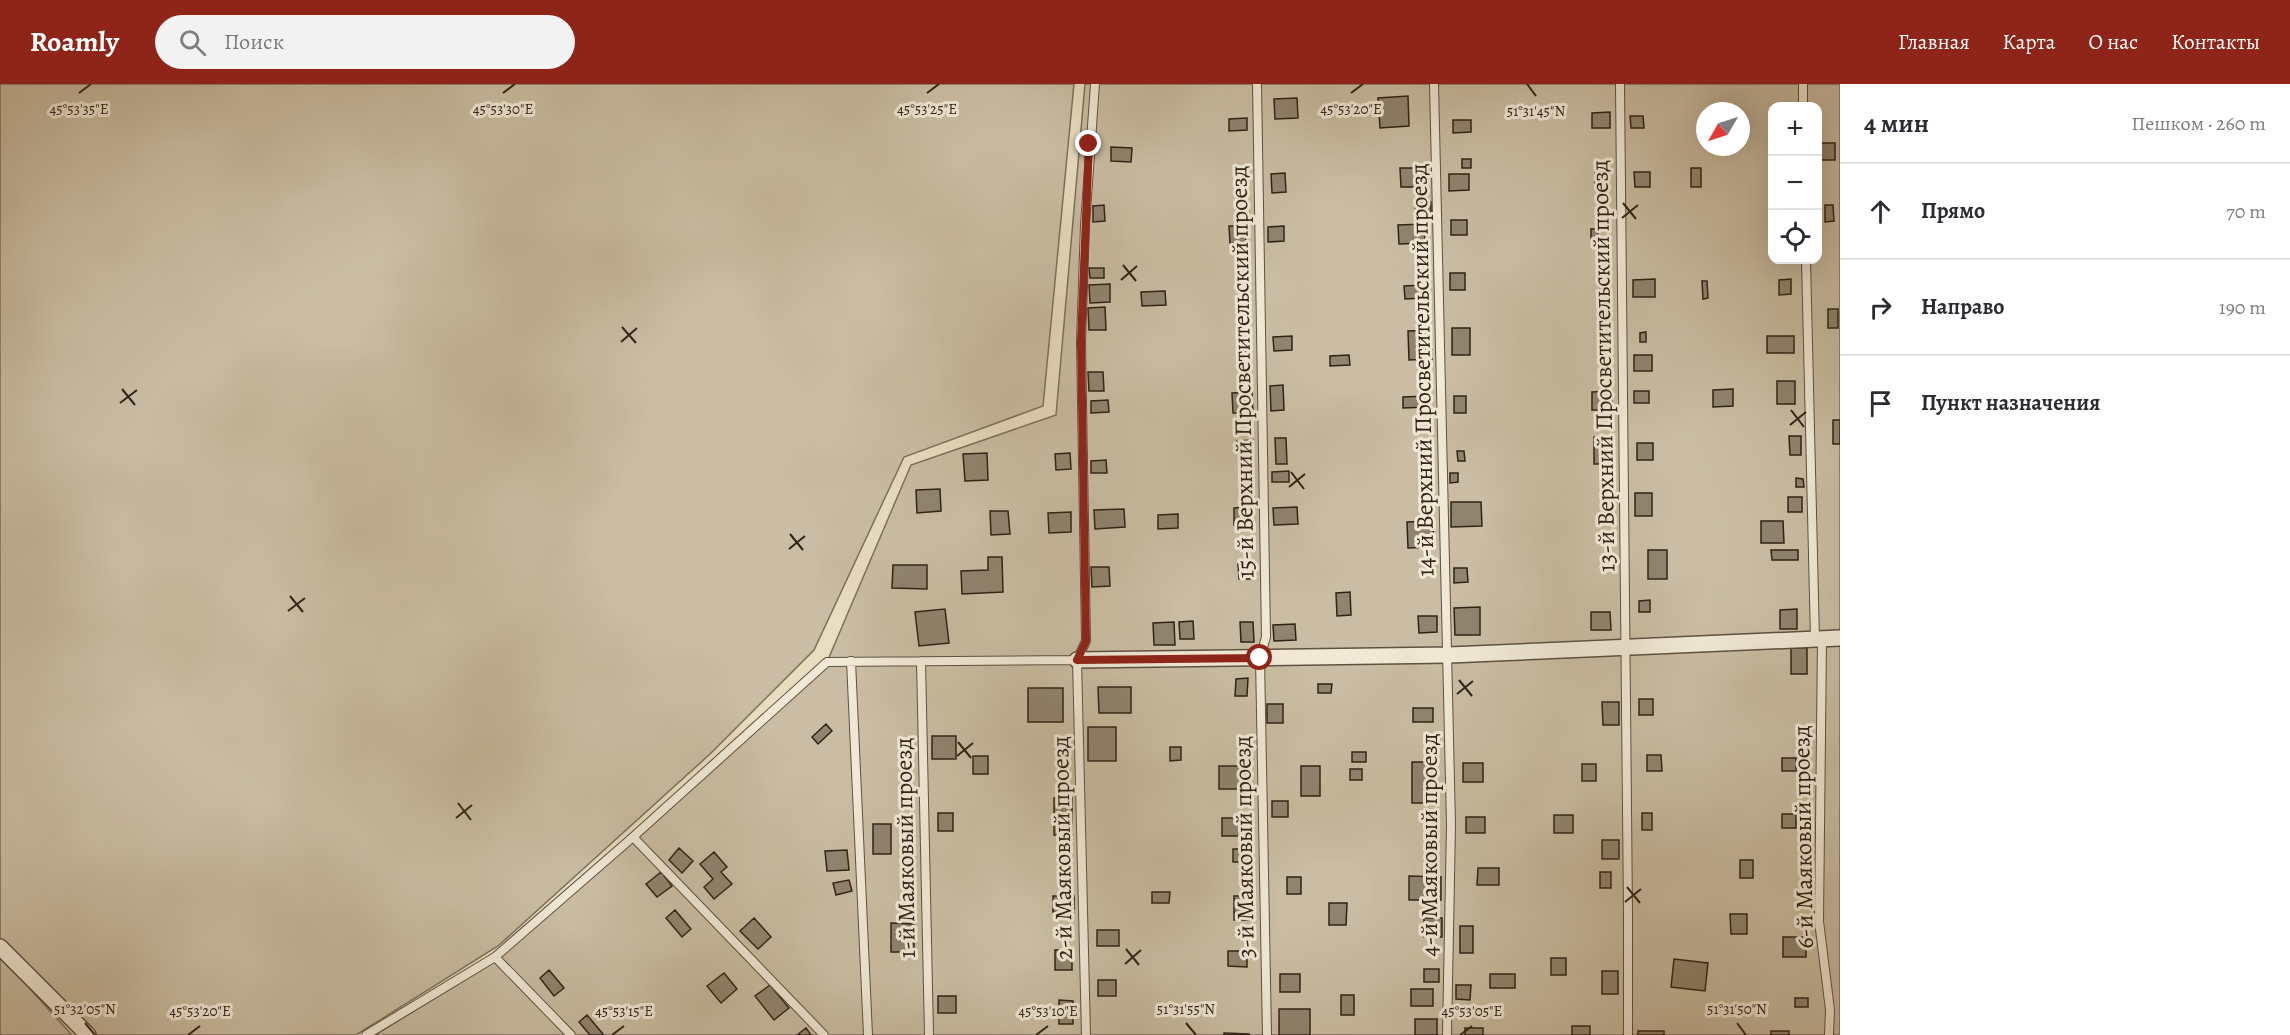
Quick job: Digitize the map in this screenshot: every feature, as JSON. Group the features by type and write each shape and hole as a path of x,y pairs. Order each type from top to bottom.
{"street":[{"path":"1077,660 1449,655 1840,638"},
{"path":"2,954 88,1035"}],"lane":[{"name":"2-й Маяковый проезд","path":"1086,1035 1077,660 1086,641 1081,342 1086,202 1095,84"},
{"name":"15-й Верхний Просветительский проезд","path":"1257,84 1266,637 1260,658"},
{"name":"14-й Верхний Просветительский проезд","path":"1434,84 1449,655"},
{"name":"13-й Верхний Просветительский проезд","path":"1620,84 1628,1035"},
{"path":"1803,84 1803,102"},
{"name":"6-й Маяковый проезд","path":"1806,264 1818,639 1819,921 1830,1010 1828,1035"},
{"name":"4-й Маяковый проезд","path":"1446,1035 1451,825 1449,655"},
{"name":"3-й Маяковый проезд","path":"1260,658 1267,1035"},
{"path":"366,1035 495,957 633,837 827,662 1077,660"},
{"path":"851,661 868,1035"},
{"name":"1-й Маяковый проезд","path":"921,661 929,1035"},
{"path":"633,837 824,1035"},
{"path":"495,957 571,1035"}],"shaded area":[{"path":"0,84 1074,84 1043,406 904,457 814,650 710,754 498,946 356,1035 97,1035 0,938"},
{"path":"1085,84 1840,84 1840,1035 375,1035 500,958 827,662 911,465 1056,415"},
{"path":"0,956 72,1035 0,1035"}],"building":[{"path":"1408,96 1409,126 1380,128 1378,98"},
{"path":"1297,98 1298,118 1275,119 1274,99"},
{"path":"1610,112 1610,128 1592,128 1592,113"},
{"path":"1630,116 1643,116 1644,128 1631,128"},
{"path":"1247,118 1247,130 1229,131 1229,119"},
{"path":"1453,120 1471,120 1471,132 1453,133"},
{"path":"1822,143 1835,143 1835,160 1822,160"},
{"path":"1111,147 1132,148 1131,162 1111,161"},
{"path":"1462,159 1471,159 1471,168 1462,168"},
{"path":"1595,165 1605,165 1605,184 1595,184"},
{"path":"1400,168 1417,168 1418,187 1401,187"},
{"path":"1691,168 1701,168 1701,187 1691,187"},
{"path":"1634,172 1650,172 1650,187 1635,187"},
{"path":"1285,173 1286,192 1272,193 1271,174"},
{"path":"1449,174 1469,174 1469,190 1449,191"},
{"path":"1235,177 1247,177 1248,188 1236,189"},
{"path":"1431,202 1431,213 1416,214 1415,203"},
{"path":"1104,205 1105,221 1093,222 1093,206"},
{"path":"1825,205 1833,205 1834,221 1825,222"},
{"path":"1451,220 1467,220 1467,235 1451,235"},
{"path":"1424,224 1425,243 1399,244 1398,225"},
{"path":"1229,226 1245,226 1246,242 1230,243"},
{"path":"1284,226 1284,241 1268,242 1268,227"},
{"path":"1591,229 1598,229 1598,239 1591,239"},
{"path":"1089,268 1104,268 1104,278 1090,278"},
{"path":"1450,273 1465,273 1465,290 1450,290"},
{"path":"1655,279 1655,297 1633,297 1633,280"},
{"path":"1791,279 1791,294 1779,295 1779,280"},
{"path":"1702,281 1707,281 1708,298 1703,299"},
{"path":"1110,284 1110,302 1090,303 1089,285"},
{"path":"1424,285 1425,298 1405,299 1404,286"},
{"path":"1600,287 1609,287 1610,298 1600,298"},
{"path":"1165,291 1166,305 1142,306 1141,292"},
{"path":"1105,307 1106,330 1089,330 1088,308"},
{"path":"1828,309 1838,309 1838,328 1828,328"},
{"path":"1452,328 1470,328 1470,355 1452,355"},
{"path":"1431,330 1432,359 1409,360 1408,331"},
{"path":"1646,332 1646,342 1640,342 1640,333"},
{"path":"1249,334 1250,351 1237,352 1237,335"},
{"path":"1292,336 1292,350 1274,351 1273,337"},
{"path":"1767,336 1794,336 1794,353 1767,353"},
{"path":"1349,355 1350,365 1330,366 1330,356"},
{"path":"1634,355 1652,355 1652,371 1634,371"},
{"path":"1088,372 1103,372 1104,391 1089,391"},
{"path":"1777,381 1795,381 1795,404 1777,404"},
{"path":"1283,385 1284,410 1271,411 1270,386"},
{"path":"1733,389 1733,406 1713,407 1713,390"},
{"path":"1612,391 1612,410 1592,410 1592,392"},
{"path":"1634,391 1649,391 1649,403 1634,403"},
{"path":"1252,392 1253,412 1233,413 1232,393"},
{"path":"1427,396 1428,407 1403,408 1403,397"},
{"path":"1454,396 1466,396 1466,413 1454,413"},
{"path":"1108,400 1109,412 1091,413 1091,401"},
{"path":"1833,420 1840,420 1840,444 1833,444"},
{"path":"1789,436 1801,436 1801,455 1790,455"},
{"path":"1594,437 1612,437 1612,464 1594,464"},
{"path":"1275,438 1286,438 1287,464 1276,464"},
{"path":"1253,440 1253,452 1238,453 1237,441"},
{"path":"1419,443 1430,443 1431,454 1419,455"},
{"path":"1637,443 1653,443 1653,460 1637,460"},
{"path":"1457,451 1464,451 1465,461 1458,461"},
{"path":"987,453 988,480 965,481 963,454"},
{"path":"1070,453 1071,469 1056,470 1055,454"},
{"path":"1106,460 1107,473 1091,473 1091,461"},
{"path":"1289,471 1289,482 1272,482 1272,472"},
{"path":"1450,473 1458,473 1458,482 1450,483"},
{"path":"1796,478 1803,479 1804,487 1796,487"},
{"path":"940,489 941,511 917,513 916,490"},
{"path":"1635,493 1652,493 1652,516 1635,516"},
{"path":"1788,497 1802,497 1802,512 1788,512"},
{"path":"1451,502 1481,502 1482,526 1451,527"},
{"path":"1248,507 1249,524 1234,525 1234,508"},
{"path":"1297,507 1298,524 1274,525 1273,508"},
{"path":"1124,509 1125,527 1095,529 1094,510"},
{"path":"990,511 1008,511 1010,534 991,535"},
{"path":"1071,512 1071,532 1049,533 1048,513"},
{"path":"1178,514 1178,528 1158,529 1158,515"},
{"path":"1433,521 1434,547 1408,548 1407,522"},
{"path":"1761,521 1783,521 1784,543 1761,543"},
{"path":"1648,550 1667,550 1667,579 1648,579"},
{"path":"1771,550 1798,550 1798,560 1772,560"},
{"path":"988,557 1002,557 1003,592 962,594 961,571 988,570"},
{"path":"1252,563 1252,579 1239,579 1238,564"},
{"path":"893,565 927,565 927,589 892,588"},
{"path":"1091,567 1109,567 1110,586 1092,587"},
{"path":"1454,568 1467,568 1468,582 1454,583"},
{"path":"1350,592 1351,615 1337,616 1336,593"},
{"path":"1650,600 1650,612 1639,612 1639,601"},
{"path":"1480,607 1480,635 1455,635 1454,608"},
{"path":"945,609 949,643 919,646 915,612"},
{"path":"1797,609 1797,629 1780,629 1780,610"},
{"path":"1591,612 1610,612 1611,630 1591,630"},
{"path":"1418,616 1437,616 1437,632 1419,633"},
{"path":"1193,621 1194,639 1180,639 1179,622"},
{"path":"1174,622 1175,645 1154,645 1153,623"},
{"path":"1240,622 1253,622 1254,642 1241,642"},
{"path":"1295,624 1296,640 1274,641 1273,625"},
{"path":"1791,648 1807,648 1807,674 1791,674"},
{"path":"1248,678 1247,696 1235,696 1236,679"},
{"path":"1318,684 1332,684 1331,693 1318,693"},
{"path":"1098,687 1131,687 1131,713 1099,713"},
{"path":"1028,688 1063,688 1063,722 1028,722"},
{"path":"1639,699 1653,699 1653,715 1639,715"},
{"path":"1602,702 1619,702 1619,725 1603,725"},
{"path":"1267,704 1283,704 1283,723 1267,723"},
{"path":"1413,708 1433,708 1433,722 1413,722"},
{"path":"826,724 832,731 818,744 812,737"},
{"path":"1088,727 1116,727 1116,761 1088,761"},
{"path":"932,736 956,736 956,759 932,759"},
{"path":"1170,747 1181,747 1181,760 1170,761"},
{"path":"1352,752 1366,752 1366,762 1352,762"},
{"path":"1647,755 1661,755 1662,771 1647,771"},
{"path":"973,756 988,756 988,774 973,774"},
{"path":"1782,758 1796,758 1796,771 1782,771"},
{"path":"1412,762 1435,762 1435,803 1412,803"},
{"path":"1463,763 1483,763 1483,782 1463,782"},
{"path":"1582,764 1596,764 1596,781 1582,781"},
{"path":"1219,766 1250,766 1250,789 1219,789"},
{"path":"1301,766 1320,766 1320,796 1301,796"},
{"path":"1350,769 1362,769 1362,780 1350,780"},
{"path":"1054,798 1072,798 1072,835 1054,835"},
{"path":"1272,801 1288,801 1288,817 1272,817"},
{"path":"938,813 953,813 953,831 938,831"},
{"path":"1642,813 1652,813 1652,830 1642,830"},
{"path":"1782,814 1796,814 1796,828 1782,828"},
{"path":"1554,815 1573,815 1573,833 1554,833"},
{"path":"1466,817 1485,817 1485,833 1466,833"},
{"path":"1222,818 1248,818 1249,836 1222,836"},
{"path":"873,824 891,824 891,854 873,854"},
{"path":"1602,840 1619,840 1619,859 1602,859"},
{"path":"679,848 693,861 682,873 669,860"},
{"path":"1233,849 1252,849 1252,862 1233,862"},
{"path":"847,850 849,870 827,871 825,851"},
{"path":"714,852 727,867 721,872 732,884 714,899 704,887 713,879 700,864"},
{"path":"1740,860 1753,860 1753,878 1740,878"},
{"path":"1478,868 1499,868 1499,885 1477,885"},
{"path":"661,872 672,886 657,897 646,884"},
{"path":"1600,872 1611,872 1611,888 1600,888"},
{"path":"1409,876 1441,877 1441,900 1409,900"},
{"path":"1287,877 1301,877 1301,894 1287,894"},
{"path":"849,880 852,891 836,895 833,883"},
{"path":"1152,892 1170,892 1169,903 1152,903"},
{"path":"1053,896 1074,896 1074,912 1053,912"},
{"path":"1234,896 1249,896 1249,920 1234,920"},
{"path":"1329,903 1347,903 1346,925 1329,925"},
{"path":"675,910 691,929 682,937 666,918"},
{"path":"1730,914 1747,914 1747,934 1731,934"},
{"path":"754,918 771,937 758,949 740,931"},
{"path":"1424,918 1442,918 1442,937 1424,937"},
{"path":"891,923 914,924 914,952 891,952"},
{"path":"1460,926 1473,926 1473,953 1460,953"},
{"path":"1097,930 1119,930 1119,946 1097,946"},
{"path":"1783,937 1806,937 1806,957 1783,957"},
{"path":"1055,950 1072,950 1072,970 1055,970"},
{"path":"1228,951 1247,951 1247,967 1228,966"},
{"path":"1551,958 1566,958 1566,975 1551,975"},
{"path":"1674,959 1708,963 1705,991 1671,987"},
{"path":"1424,969 1439,969 1439,982 1424,982"},
{"path":"549,970 564,988 554,996 540,978"},
{"path":"1602,971 1618,971 1618,994 1602,994"},
{"path":"724,973 737,989 721,1003 707,986"},
{"path":"1280,974 1300,974 1300,992 1280,992"},
{"path":"1490,974 1515,974 1515,988 1490,988"},
{"path":"1098,980 1116,980 1116,996 1098,996"},
{"path":"770,985 789,1008 774,1020 755,996"},
{"path":"1456,985 1471,985 1470,1000 1456,999"},
{"path":"1411,989 1433,989 1433,1006 1411,1006"},
{"path":"1341,995 1354,995 1354,1015 1341,1015"},
{"path":"938,996 956,996 956,1013 938,1013"},
{"path":"1795,998 1808,998 1808,1007 1795,1007"},
{"path":"1059,1000 1073,1001 1073,1024 1059,1024"},
{"path":"1279,1009 1310,1009 1310,1035 1279,1035"},
{"path":"587,1015 602,1035 590,1035 579,1022"},
{"path":"1415,1019 1437,1019 1437,1035 1415,1035"},
{"path":"1572,1026 1590,1026 1590,1035 1572,1035"},
{"path":"806,1028 811,1035 797,1035"},
{"path":"1465,1028 1483,1028 1483,1035 1465,1035"},
{"path":"1638,1031 1664,1031 1664,1035 1638,1035"},
{"path":"1771,1031 1789,1031 1789,1035 1771,1035"},
{"path":"1224,1033 1249,1034 1249,1035 1224,1035"}],"route":[{"path":"1089,144 1081,342 1086,641 1077,660 1260,658"}]}
